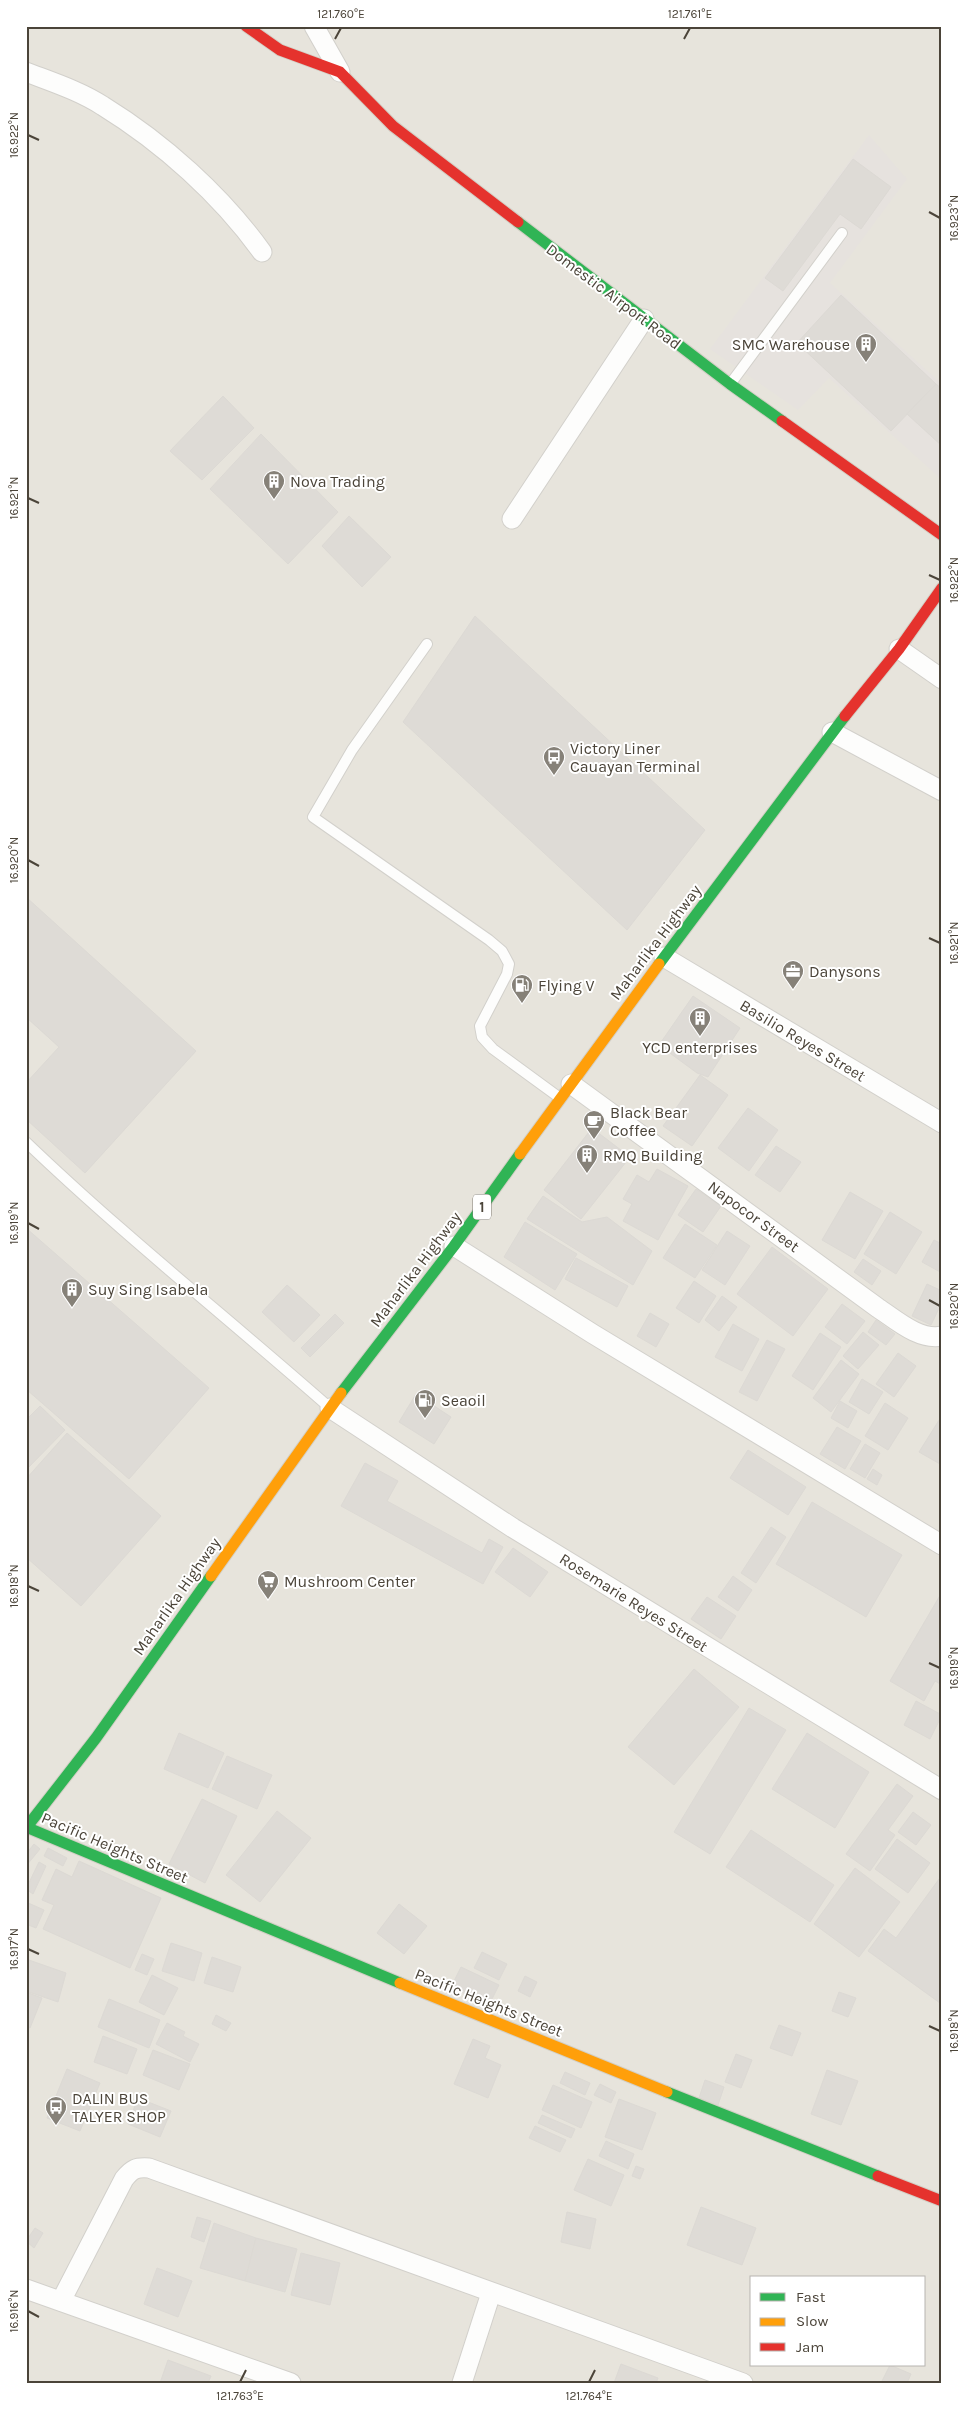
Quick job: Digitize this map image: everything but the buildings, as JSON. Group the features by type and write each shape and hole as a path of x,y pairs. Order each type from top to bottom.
{"main road":[{"path":"246,26 280,50 340,72"},
{"name":"Domestic Airport Road","path":"340,72 393,126 730,384 942,535"},
{"name":"Maharlika Highway","path":"26,1827 96,1738 330,1408 454,1246 664,957 832,732 899,649 942,588"},
{"name":"Pacific Heights Street","path":"26,1827 540,2041 942,2201"}],"street":[{"name":"Domestic Airport Road","path":"314,26 340,72"},
{"path":"26,72 102,105 137,130 184,168 240,221 262,252"},
{"path":"512,519 644,319"},
{"path":"899,649 942,679"},
{"path":"832,732 942,791"},
{"name":"Basilio Reyes Street","path":"664,957 942,1124"},
{"name":"Napocor Street","path":"566,1092 878,1308 916,1332 936,1337 942,1336"},
{"path":"454,1246 593,1334 942,1545"},
{"name":"Rosemarie Reyes Street","path":"330,1408 513,1528 942,1790"},
{"path":"61,2301 124,2179 131,2171 138,2167 149,2168 743,2383"},
{"path":"26,2289 291,2383"},
{"path":"462,2383 492,2293"}],"lane":[{"path":"730,384 842,233"},
{"path":"427,644 352,750 313,817 502,951 509,964 507,974 480,1026 482,1037 493,1049 566,1092"},
{"path":"26,1142 90,1203 227,1317 330,1408"}],"shaded area":[{"path":"26,26 942,26 942,2383 26,2383"},
{"path":"869,135 907,179 830,283 942,384 942,480 829,378 798,410 710,349"}],"traffic: fast":[{"path":"518,222 730,384 782,421"},
{"path":"659,964 845,716"},
{"path":"341,1393 454,1246 520,1154"},
{"path":"26,1828 96,1738 211,1576"},
{"path":"26,1827 400,1983"},
{"path":"667,2092 878,2176"}],"traffic: slow":[{"path":"520,1154 659,964"},
{"path":"211,1576 341,1393"},
{"path":"400,1983 667,2092"}],"traffic: jam":[{"path":"246,26 280,50 340,72 393,126 518,222"},
{"path":"782,421 942,535"},
{"path":"845,716 899,649 942,588"},
{"path":"878,2176 942,2201"}],"place":[{"name":"SMC Warehouse","path":"866,363"},
{"name":"Nova Trading","path":"274,500"},
{"name":"Victory Liner Cauayan Terminal","path":"554,776"},
{"name":"Danysons","path":"793,990"},
{"name":"Flying V","path":"522,1004"},
{"name":"YCD enterprises","path":"700,1037"},
{"name":"Black Bear Coffee","path":"594,1140"},
{"name":"RMQ Building","path":"587,1174"},
{"name":"Suy Sing Isabela","path":"72,1308"},
{"name":"Seaoil","path":"425,1419"},
{"name":"Mushroom Center","path":"268,1600"},
{"name":"DALIN BUS TALYER SHOP","path":"56,2126"}]}
